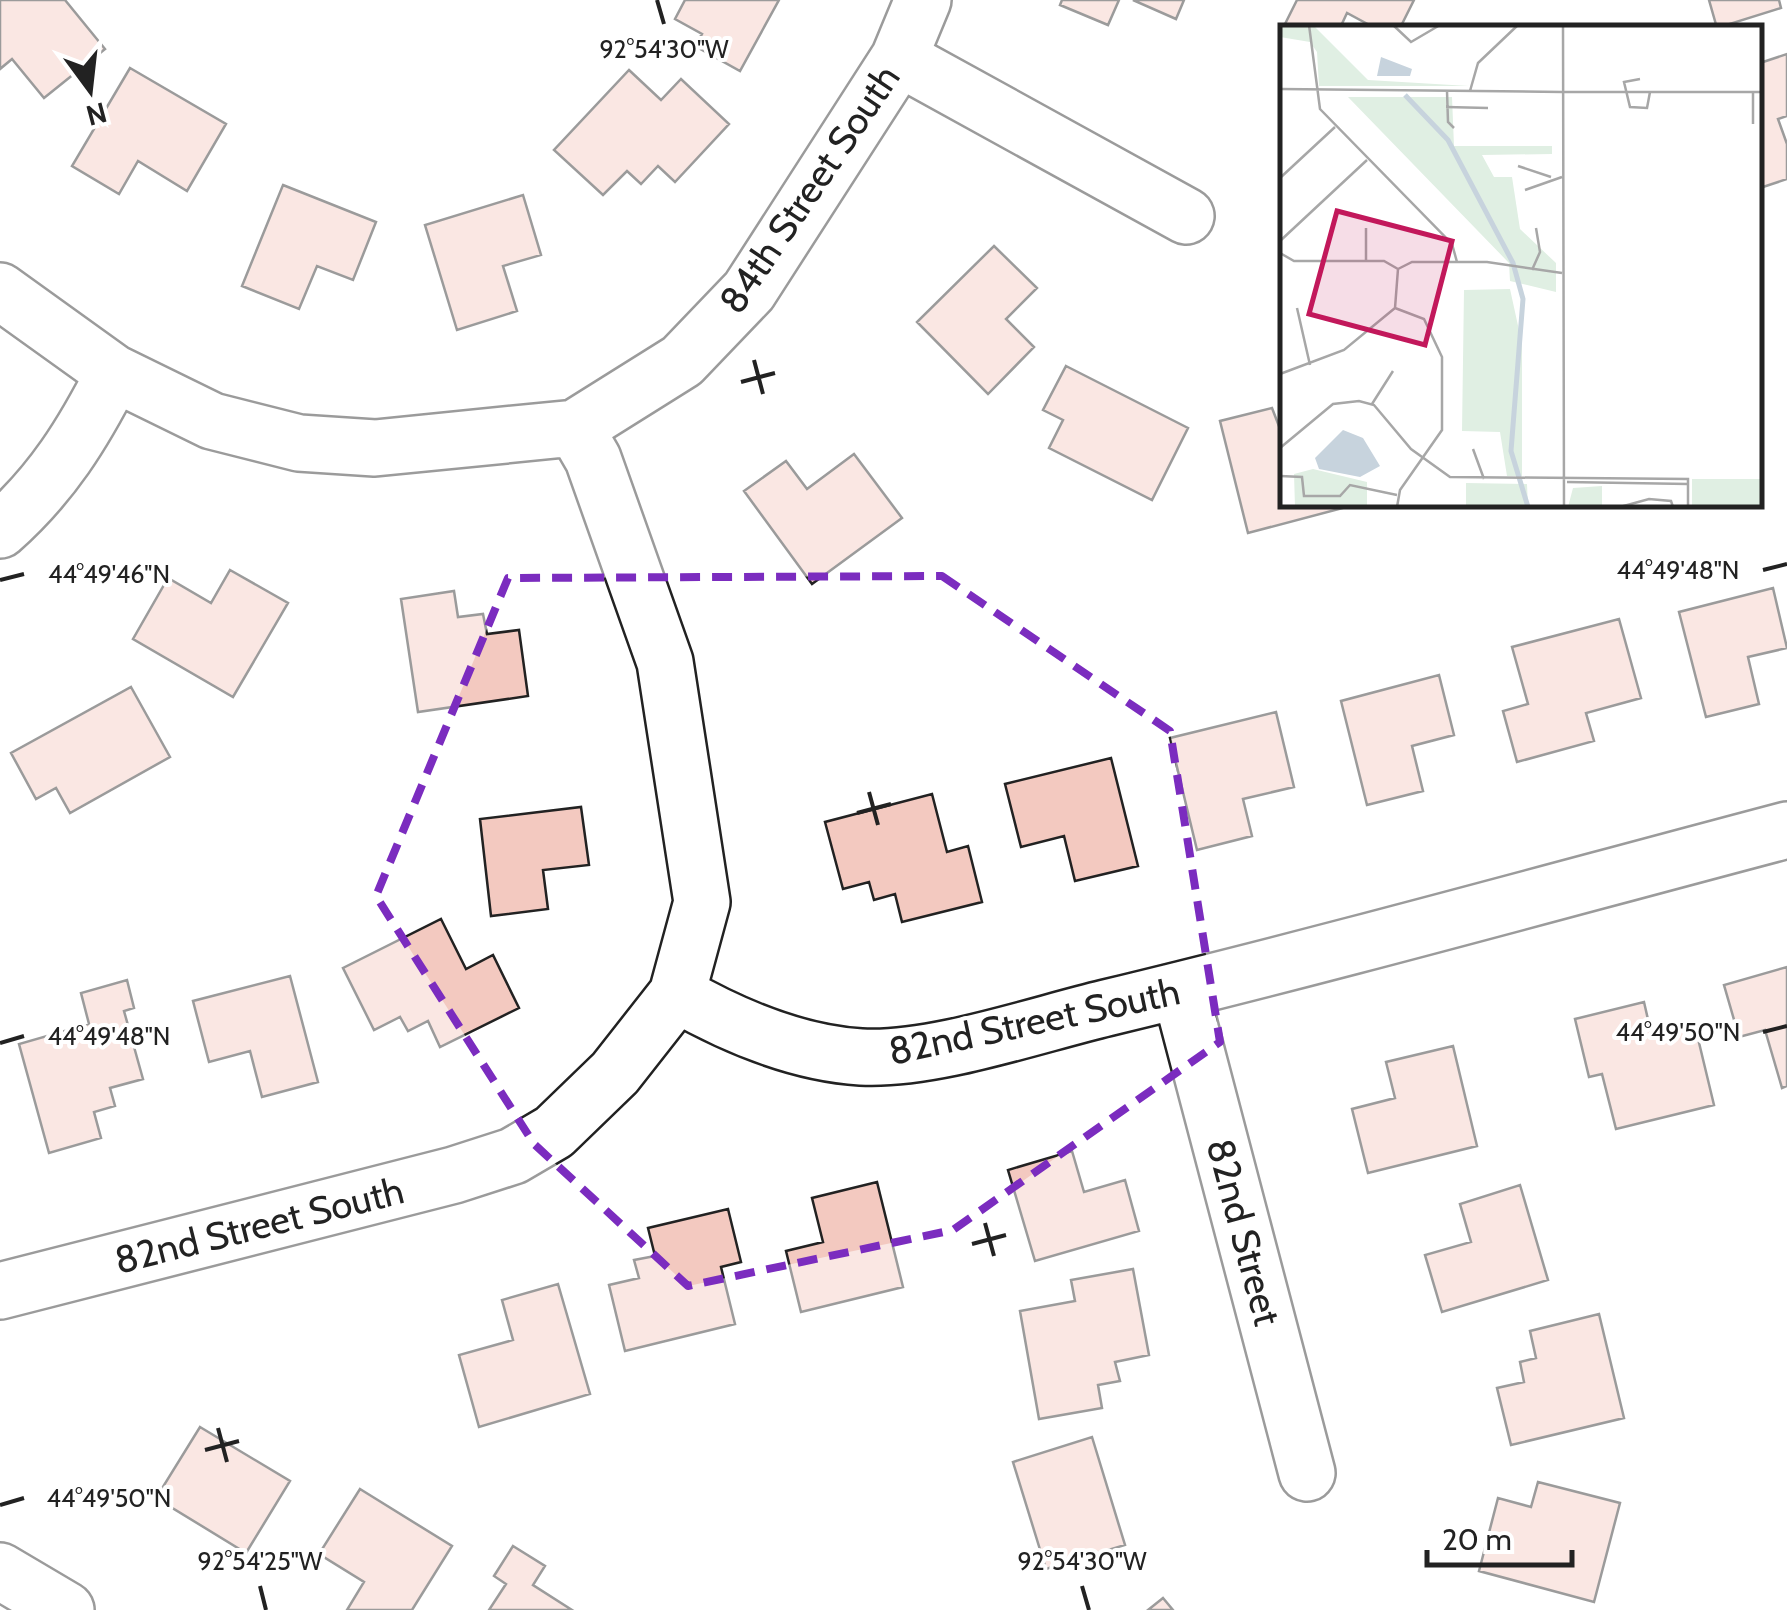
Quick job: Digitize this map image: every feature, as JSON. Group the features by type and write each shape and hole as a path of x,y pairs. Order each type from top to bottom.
{"street":[{"name":"84th Street South","path":"575,428 682,362 749,291 899,58 923,0"},
{"path":"899,58 1186,216"},
{"path":"0,291 114,373 212,421 299,444 374,448 575,428 593,460 665,662 702,902 676,994"},
{"path":"0,530 37,497 76,446 114,373"},
{"name":"82nd Street South","path":"0,1291 454,1176 514,1156 554,1132 615,1072 676,994 732,1025 809,1048 862,1057 918,1053 1180,990 1787,830"},
{"name":"82nd Street","path":"1180,990 1308,1473"},
{"path":"0,1572 66,1610"}],"highlighted area":[{"path":"942,576 1170,731 1220,1042 953,1230 688,1286 534,1144 376,896 508,578"}],"building":[{"path":"0,0 65,0 105,49 44,98 12,59 0,69"},
{"path":"685,0 779,0 740,71 695,46 702,34 675,19"},
{"path":"1062,0 1119,0 1108,25 1060,5"},
{"path":"1133,0 1184,0 1176,19"},
{"path":"1297,0 1414,0 1402,25 1369,25 1347,13 1341,25 1284,25"},
{"path":"1709,0 1779,0 1781,8 1716,25"},
{"path":"1787,54 1787,116 1778,119 1787,144 1787,179 1762,187 1762,62"},
{"path":"130,68 226,124 187,191 138,161 119,194 72,166"},
{"path":"629,70 661,100 681,79 729,124 675,182 658,166 641,184 627,171 603,195 554,150"},
{"path":"283,185 376,222 353,280 317,266 299,309 242,286"},
{"path":"523,195 541,255 503,266 517,311 457,330 425,225"},
{"path":"994,246 1037,288 1006,319 1034,347 988,394 917,322"},
{"path":"1066,366 1188,428 1152,500 1049,448 1063,420 1043,410"},
{"path":"1272,408 1280,429 1280,508 1343,508 1248,533 1220,421"},
{"path":"854,454 902,518 812,584 744,491 786,461 807,489"},
{"path":"230,570 288,603 233,697 133,639 168,578 211,603"},
{"path":"1773,588 1787,648 1748,657 1759,704 1706,717 1679,612"},
{"path":"454,591 458,617 483,614 487,634 519,630 528,696 418,712 401,599"},
{"path":"1619,619 1641,698 1586,713 1594,741 1517,762 1503,711 1528,704 1512,647"},
{"path":"1439,675 1454,735 1412,746 1423,791 1367,805 1341,701"},
{"path":"131,687 170,757 70,813 56,788 36,799 11,753"},
{"path":"1276,712 1294,787 1243,799 1252,836 1197,850 1170,738"},
{"path":"1111,758 1138,866 1075,881 1064,836 1021,847 1005,784"},
{"path":"932,794 947,852 968,846 982,902 902,922 895,894 874,900 869,882 843,889 825,822"},
{"path":"581,807 589,865 543,870 548,909 491,916 480,819"},
{"path":"441,919 466,969 493,955 519,1008 440,1047 428,1021 408,1031 400,1017 374,1030 343,968"},
{"path":"1787,967 1787,1086 1782,1088 1765,1030 1739,1037 1724,985"},
{"path":"290,976 318,1082 262,1097 250,1051 209,1062 193,1001"},
{"path":"127,980 134,1008 124,1011 143,1079 110,1088 115,1106 94,1112 101,1138 49,1153 19,1044 89,1024 81,993"},
{"path":"1644,1002 1652,1037 1695,1026 1714,1105 1616,1129 1602,1074 1589,1077 1575,1019"},
{"path":"1453,1046 1477,1146 1368,1173 1352,1109 1395,1098 1386,1062"},
{"path":"1072,1151 1084,1192 1125,1180 1139,1231 1035,1261 1008,1170"},
{"path":"877,1182 903,1287 801,1312 786,1251 823,1242 812,1198"},
{"path":"1520,1185 1548,1280 1442,1312 1425,1255 1471,1242 1460,1204"},
{"path":"728,1209 741,1262 721,1267 735,1324 625,1351 609,1285 639,1278 634,1260 655,1256 648,1228"},
{"path":"1133,1269 1149,1355 1115,1362 1120,1381 1098,1385 1102,1408 1039,1419 1020,1311 1075,1301 1071,1280"},
{"path":"558,1284 590,1394 479,1427 459,1355 513,1340 502,1300"},
{"path":"1599,1314 1624,1418 1511,1445 1497,1388 1524,1382 1520,1362 1536,1358 1530,1331"},
{"path":"200,1427 290,1481 246,1553 156,1498"},
{"path":"1092,1437 1125,1545 1046,1569 1013,1462"},
{"path":"1538,1482 1620,1503 1594,1602 1479,1571 1498,1498 1531,1507"},
{"path":"360,1489 452,1546 412,1610 347,1610 364,1582 319,1554"},
{"path":"513,1546 545,1566 533,1585 572,1610 489,1610 506,1584 494,1576"},
{"path":"1163,1598 1173,1610 1148,1610"}]}
